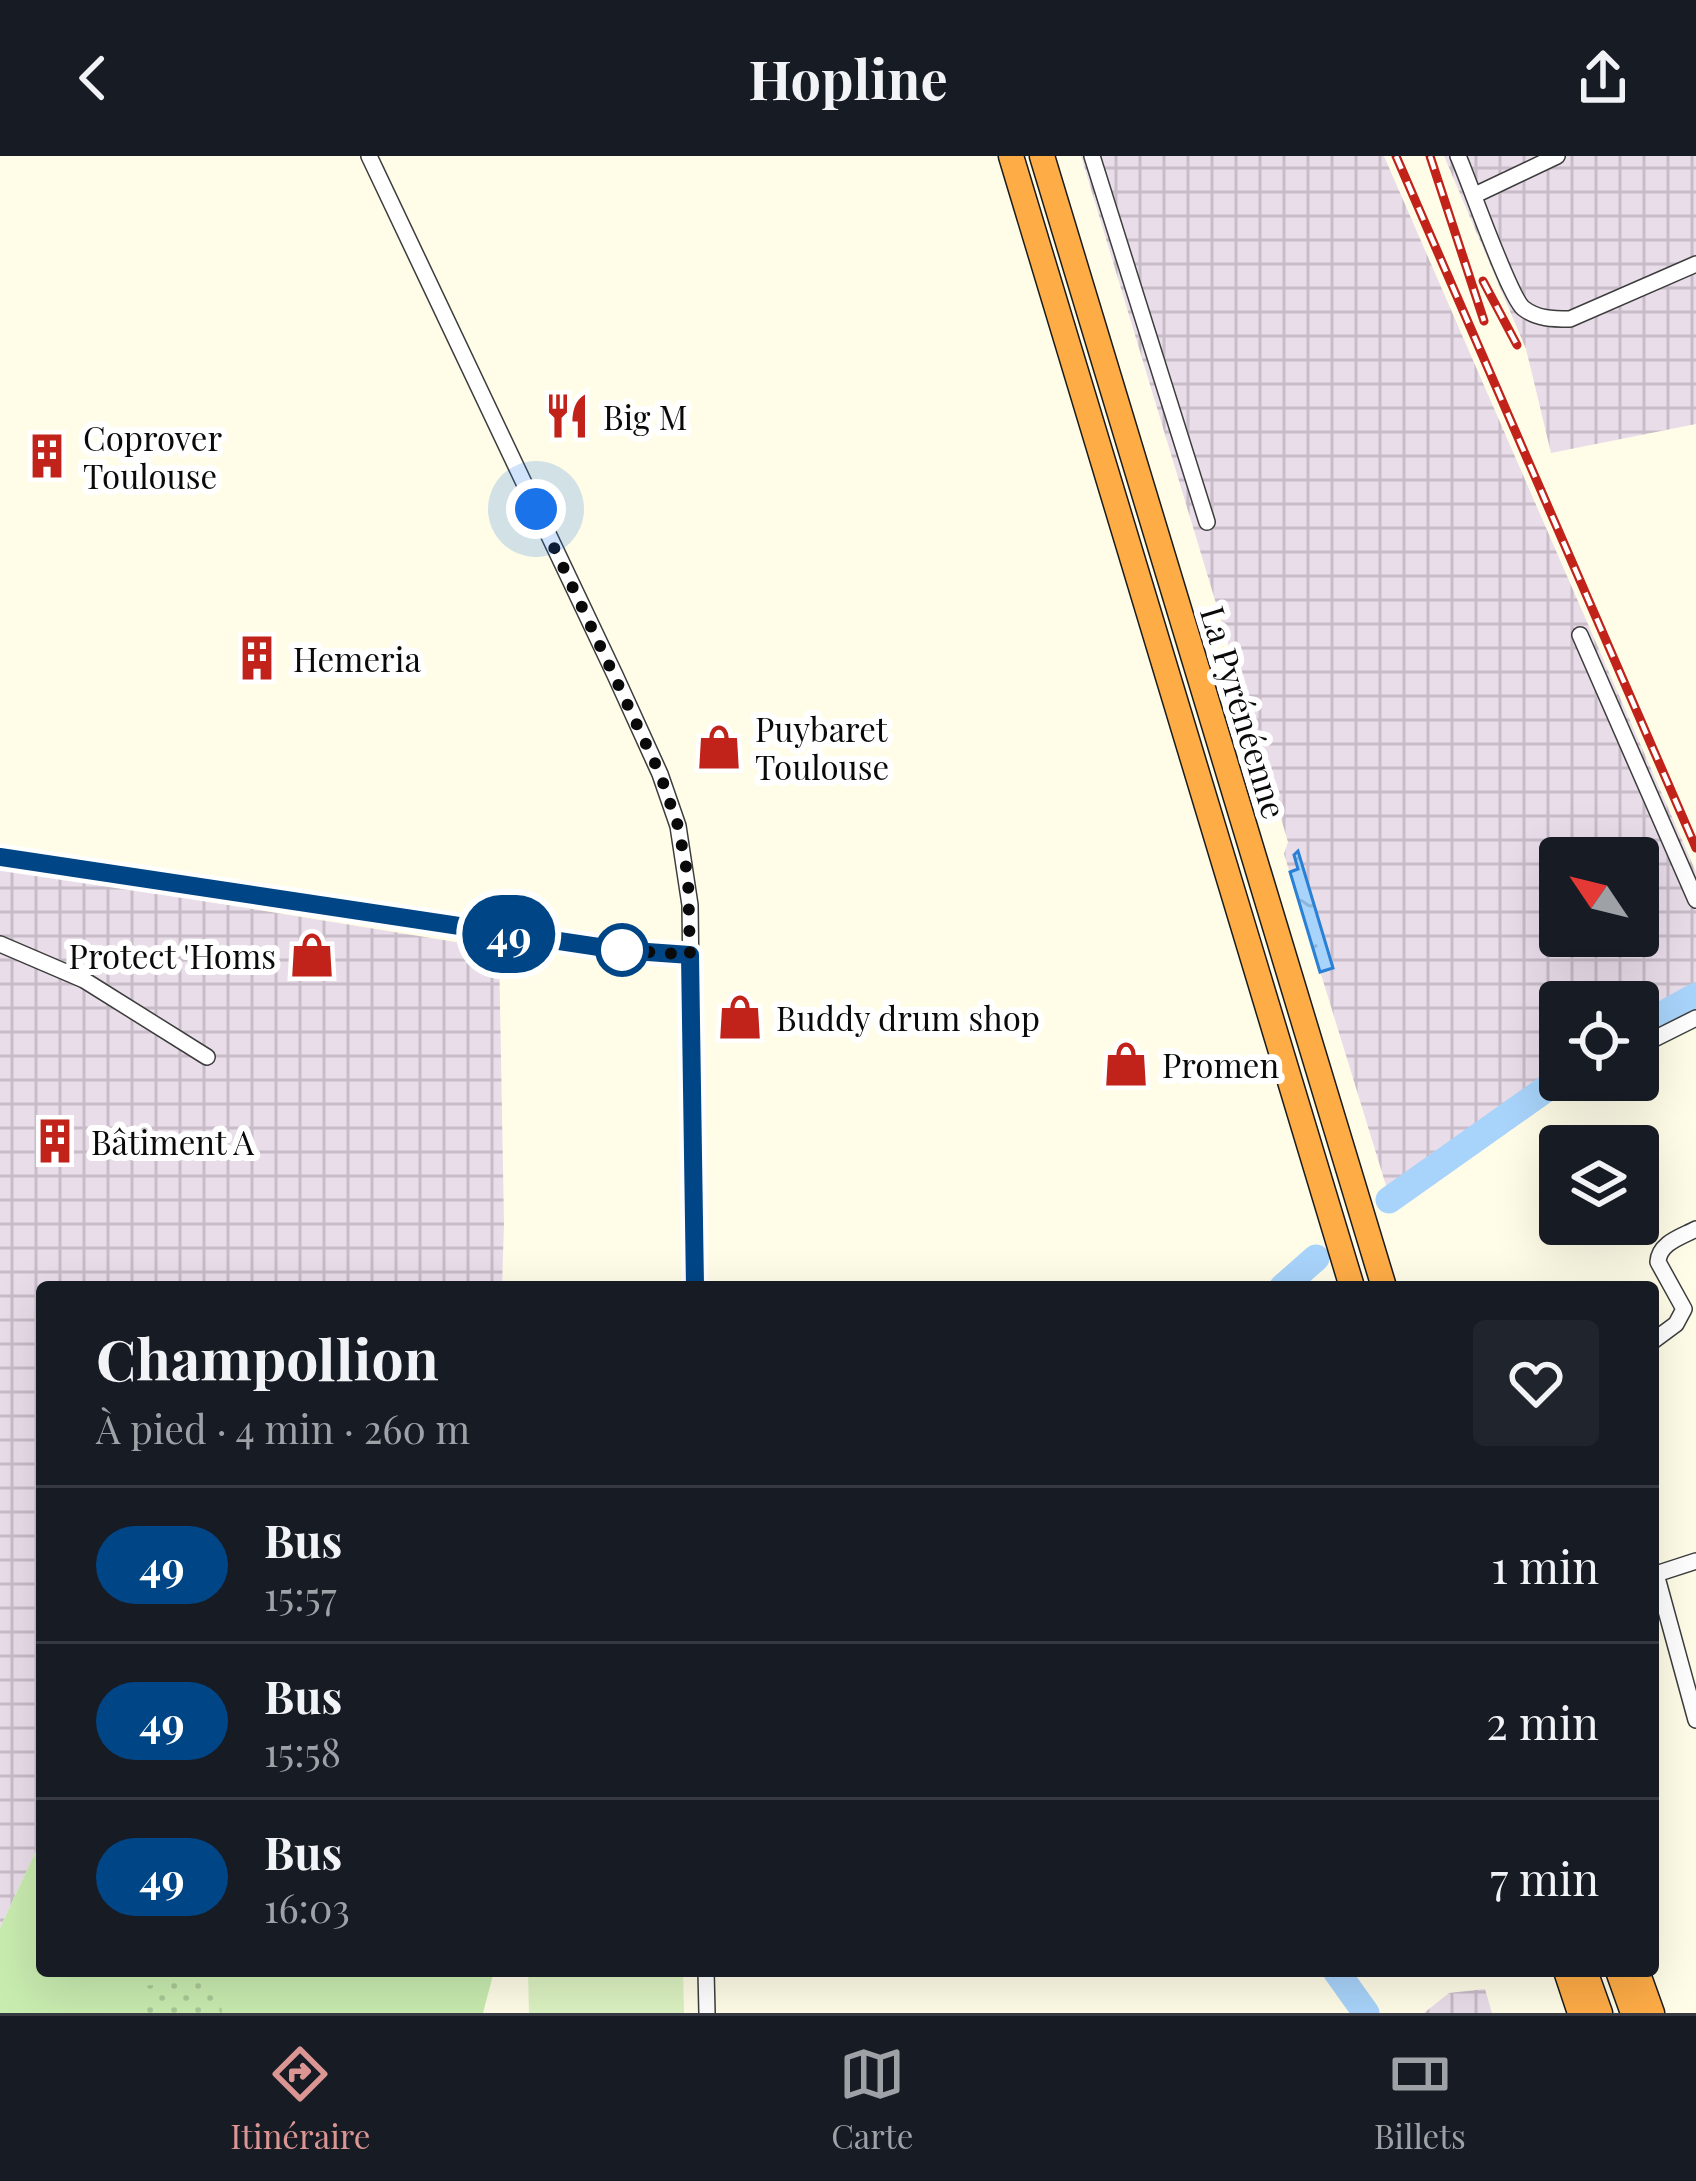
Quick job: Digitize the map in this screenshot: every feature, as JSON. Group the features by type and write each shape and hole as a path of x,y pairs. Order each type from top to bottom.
{"highway":[{"name":"La Pyrénéenne","path":"1011,156 1350,1281"},
{"name":"La Pyrénéenne","path":"1042,156 1382,1281"},
{"path":"1568,1977 1580,2013"},
{"path":"1587,1977 1600,2013"},
{"path":"1620,1977 1633,2013"},
{"path":"1638,1977 1652,2013"}],"street":[{"path":"369,156 660,774 678,826 688,877 695,1281"},
{"path":"1092,156 1207,522"},
{"path":"1458,156 1514,297 1534,314 1550,320 1570,319 1696,264"},
{"path":"1475,195 1557,156"},
{"path":"1580,635 1696,900"},
{"path":"0,857 619,950 690,955"},
{"path":"0,944 84,980 207,1057"},
{"path":"1659,1036 1696,1018"},
{"path":"1659,1337 1676,1324 1684,1309 1658,1255 1662,1247 1696,1229"},
{"path":"1659,1572 1696,1561"},
{"path":"1659,1590 1696,1720"},
{"path":"706,1977 707,2013"}],"shaded area":[{"path":"1081,156 1384,156 1696,872 1696,983 1659,1003 1659,981 1539,981 1539,1081 1388,1192 1284,854 1288,842"},
{"path":"1444,156 1696,156 1696,424 1551,453 1526,349"},
{"path":"0,868 499,949 502,1281 36,1281 36,1851 0,1928"},
{"path":"1485,1989 1492,2013 1424,2013 1449,1993"}],"green space":[{"path":"36,1851 36,1977 492,1977 483,2013 0,2013 0,1928"},
{"path":"528,1977 683,1977 684,2013 529,2013"},
{"path":"218,1978 222,2013 147,2013 144,1986"}],"water":[{"path":"1298,851 1333,968 1320,972 1290,872 1298,869 1294,855"}],"waterway":[{"path":"1659,1016 1696,996"},
{"path":"1389,1200 1539,1094"},
{"path":"1290,1281 1316,1258"},
{"path":"1340,1977 1366,2013"}],"railway":[{"path":"1396,156 1696,848"},
{"path":"1430,156 1484,321"},
{"path":"1483,281 1517,345"}],"bus line":[{"name":"49","path":"0,857 619,950 690,955 695,1281"}],"place":[{"name":"Big M","path":"567,416"},
{"name":"Coprover Toulouse","path":"47,456"},
{"name":"Hemeria","path":"257,658"},
{"name":"Puybaret Toulouse","path":"719,747"},
{"name":"Protect 'Homs","path":"312,955"},
{"name":"Buddy drum shop","path":"740,1017"},
{"name":"Promen","path":"1126,1064"},
{"name":"Bâtiment A","path":"55,1141"}],"route":[{"path":"536,509 660,774 678,826 688,877 690,955 622,950"}]}
